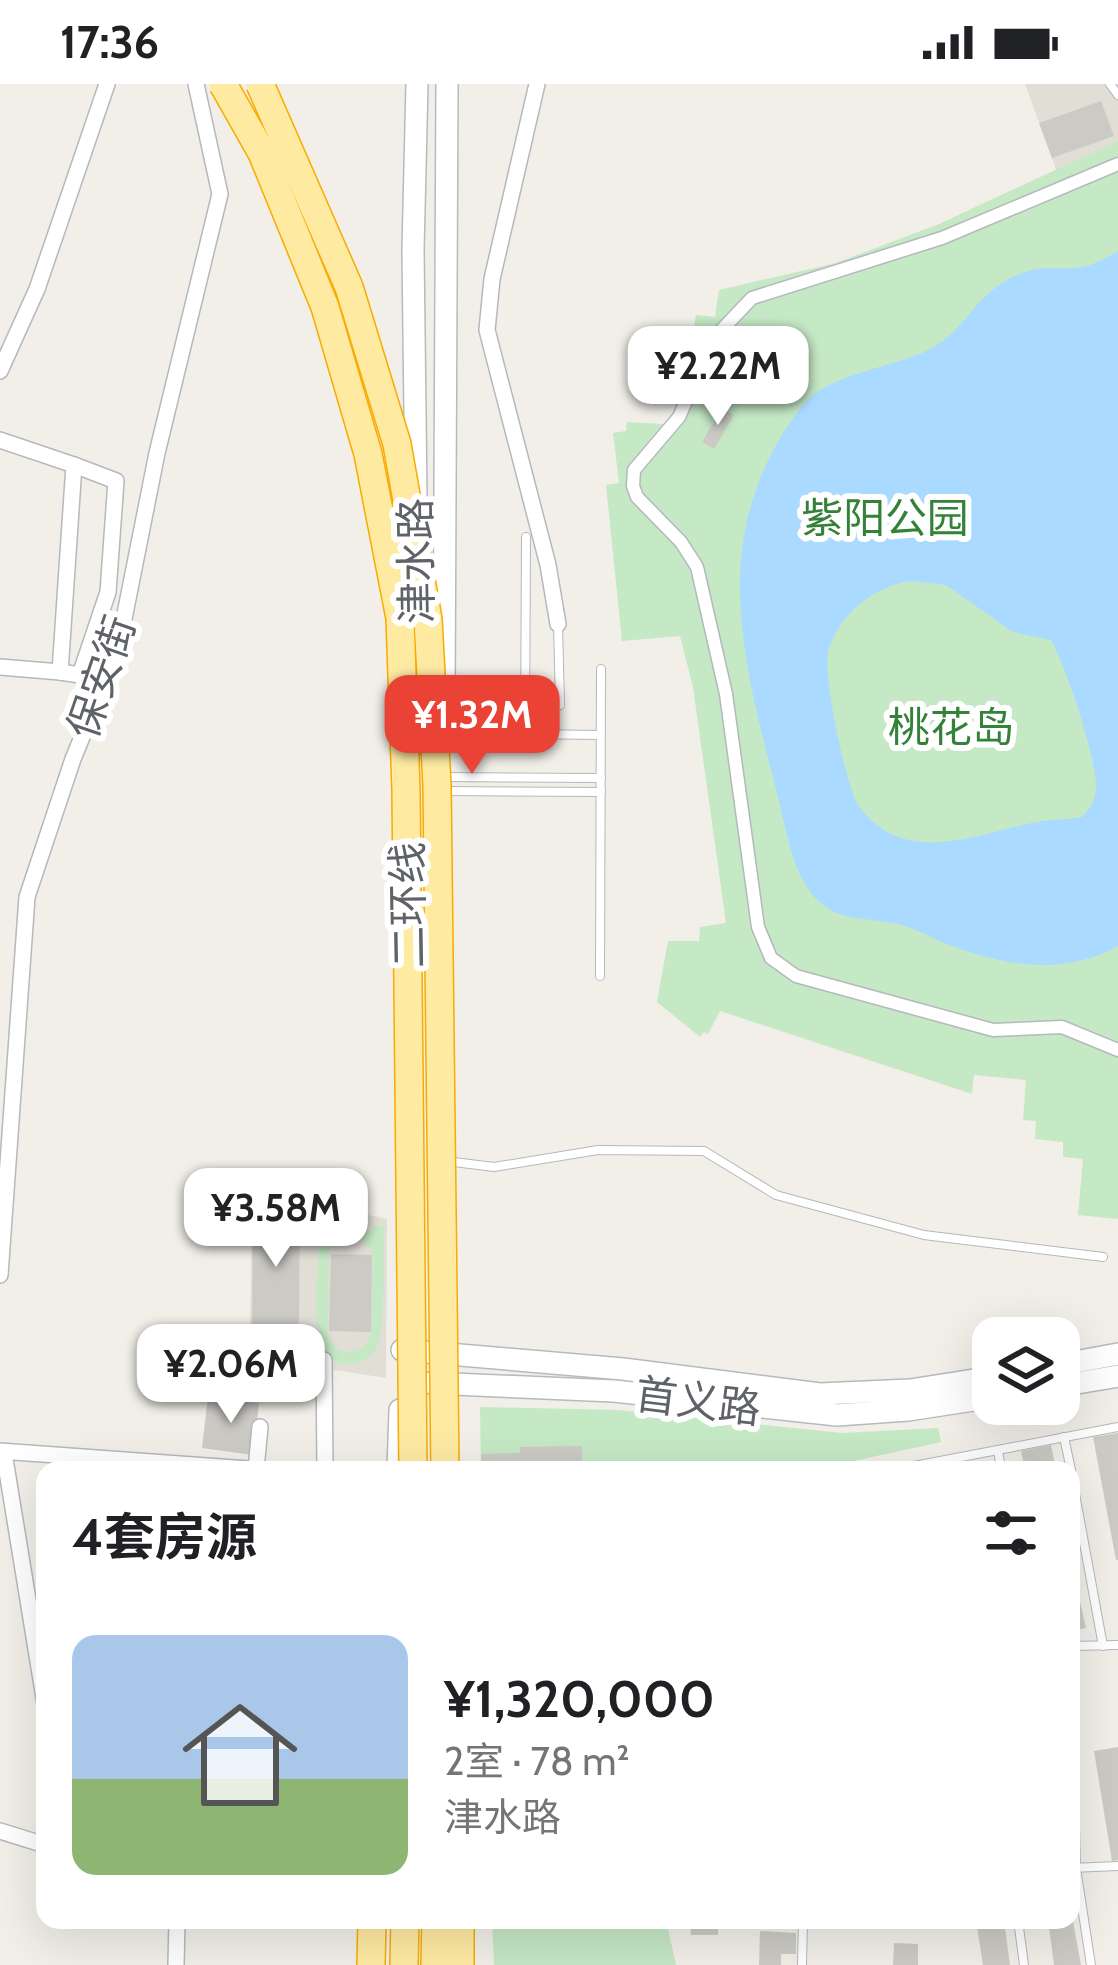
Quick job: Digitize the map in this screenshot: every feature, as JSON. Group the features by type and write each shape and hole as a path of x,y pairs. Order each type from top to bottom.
{"highway":[{"name":"二环线","path":"223,84 262,152 325,307 368,454 400,618 413,1461"},
{"name":"二环线","path":"260,84 349,287 397,444 428,619 437,785 445,1461"},
{"path":"371,1965 372,1929"},
{"path":"404,1965 405,1929"},
{"path":"438,1929 438,1965"},
{"path":"460,1929 460,1965"}],"main road":[{"name":"津水路","path":"398,1461 417,760 413,250 417,84"},
{"name":"津水路","path":"435,1461 446,84"},
{"name":"首义路","path":"402,1350 623,1369 820,1394 910,1390 972,1380"},
{"path":"1080,1361 1118,1354"},
{"path":"1080,1382 1118,1376"},
{"name":"首义路","path":"401,1380 614,1390 837,1415 908,1411 972,1400"},
{"path":"392,1929 392,1965"}],"street":[{"path":"0,371 38,290 106,84"},
{"name":"保安街","path":"0,1275 27,897 118,649 157,453 220,194 196,84"},
{"path":"537,84 493,279 487,330 548,565 558,624"},
{"path":"1118,164 943,238 752,298 714,338 679,417 632,475 637,497 682,542 701,580 726,694 755,914 771,958 796,976 977,1027 1008,1030 1057,1025 1118,1050"},
{"path":"0,440 116,481 107,592 80,674 0,668"},
{"path":"60,672 74,465"},
{"path":"324,1360 325,1461"},
{"path":"260,1427 260,1461"},
{"path":"0,1454 114,1461"},
{"path":"0,1454 5,1459 36,1649"},
{"path":"0,1831 36,1842"},
{"path":"176,1965 177,1929"}],"lane":[{"path":"1110,84 1118,95"},
{"path":"526,537 525,734 601,735"},
{"path":"558,624 560,705"},
{"path":"600,976 601,668"},
{"path":"443,784 601,778"},
{"path":"443,784 601,792"},
{"path":"438,1160 494,1167 598,1150 704,1151 776,1195 924,1235 1103,1257"},
{"path":"955,1461 1118,1426"},
{"path":"1064,1437 1069,1461"},
{"path":"998,1450 1000,1461"},
{"path":"1080,1520 1103,1646"},
{"path":"1080,1646 1118,1645"},
{"path":"1080,1868 1118,1866"},
{"path":"1080,1904 1090,1965"},
{"path":"802,1965 803,1929"},
{"path":"1019,1929 1024,1965"}],"shaded area":[{"path":"1025,84 1118,84 1118,141 1057,172"},
{"path":"252,1191 387,1219 386,1378 276,1361 276,1342 250,1341"}],"green space":[{"name":"紫阳公园","path":"1118,141 1118,1219 1078,1215 1083,1159 1063,1157 1063,1142 1035,1139 1036,1121 1023,1120 1026,1080 974,1075 972,1094 720,1011 708,1034 700,1037 657,1002 668,941 699,941 700,927 726,923 693,687 680,636 622,641 606,485 619,483 613,433 626,431 627,422 663,424 679,403 696,315 715,317 719,290 836,263 939,224"},
{"path":"345,1225 372,1232 373,1226 384,1226 380,1338 371,1355 346,1364 323,1352 317,1322 320,1248 327,1235","holes":["344,1236 362,1239 373,1253 371,1334 362,1348 348,1352 337,1349 328,1337 329,1250"]},
{"path":"480,1407 618,1410 842,1433 938,1428 941,1442 853,1461 481,1461"},
{"path":"492,1929 668,1929 676,1965 494,1965"}],"water":[{"path":"1118,251 1118,946 1072,962 1026,964 957,948 903,925 839,914 813,895 798,870 753,695 740,597 742,549 752,501 772,454 802,406 828,385 934,347 990,292 1015,276 1039,269 1082,267","holes":["911,581 946,585 1013,632 1051,640 1080,714 1096,778 1094,799 1082,817 926,842 886,831 857,803 836,726 828,679 829,648 842,623 872,595"]}],"building":[{"path":"1101,101 1114,136 1052,158 1039,123"},
{"path":"749,361 760,368 740,402 729,396"},
{"path":"722,408 734,415 714,449 702,442"},
{"path":"253,1204 300,1204 299,1336 252,1336"},
{"path":"331,1254 372,1255 371,1332 329,1331"},
{"path":"201,1351 260,1359 256,1398 196,1391"},
{"path":"208,1396 259,1403 253,1455 202,1448"},
{"path":"1118,1433 1118,1560 1116,1560 1093,1437"},
{"path":"1051,1445 1054,1461 1023,1461 1021,1451"},
{"path":"582,1446 582,1461 481,1461 481,1454 520,1453 520,1447"},
{"path":"1118,1747 1118,1860 1112,1861 1094,1751"},
{"path":"691,1929 718,1929 718,1935 691,1935"},
{"path":"977,1929 1005,1929 1010,1965 983,1965"},
{"path":"1049,1929 1074,1929 1081,1965 1054,1965"},
{"path":"760,1931 796,1933 796,1954 781,1954 781,1965 759,1965"},
{"path":"894,1943 918,1944 918,1965 893,1965"}],"park label":[{"name":"桃花岛","path":"951,727"}]}
